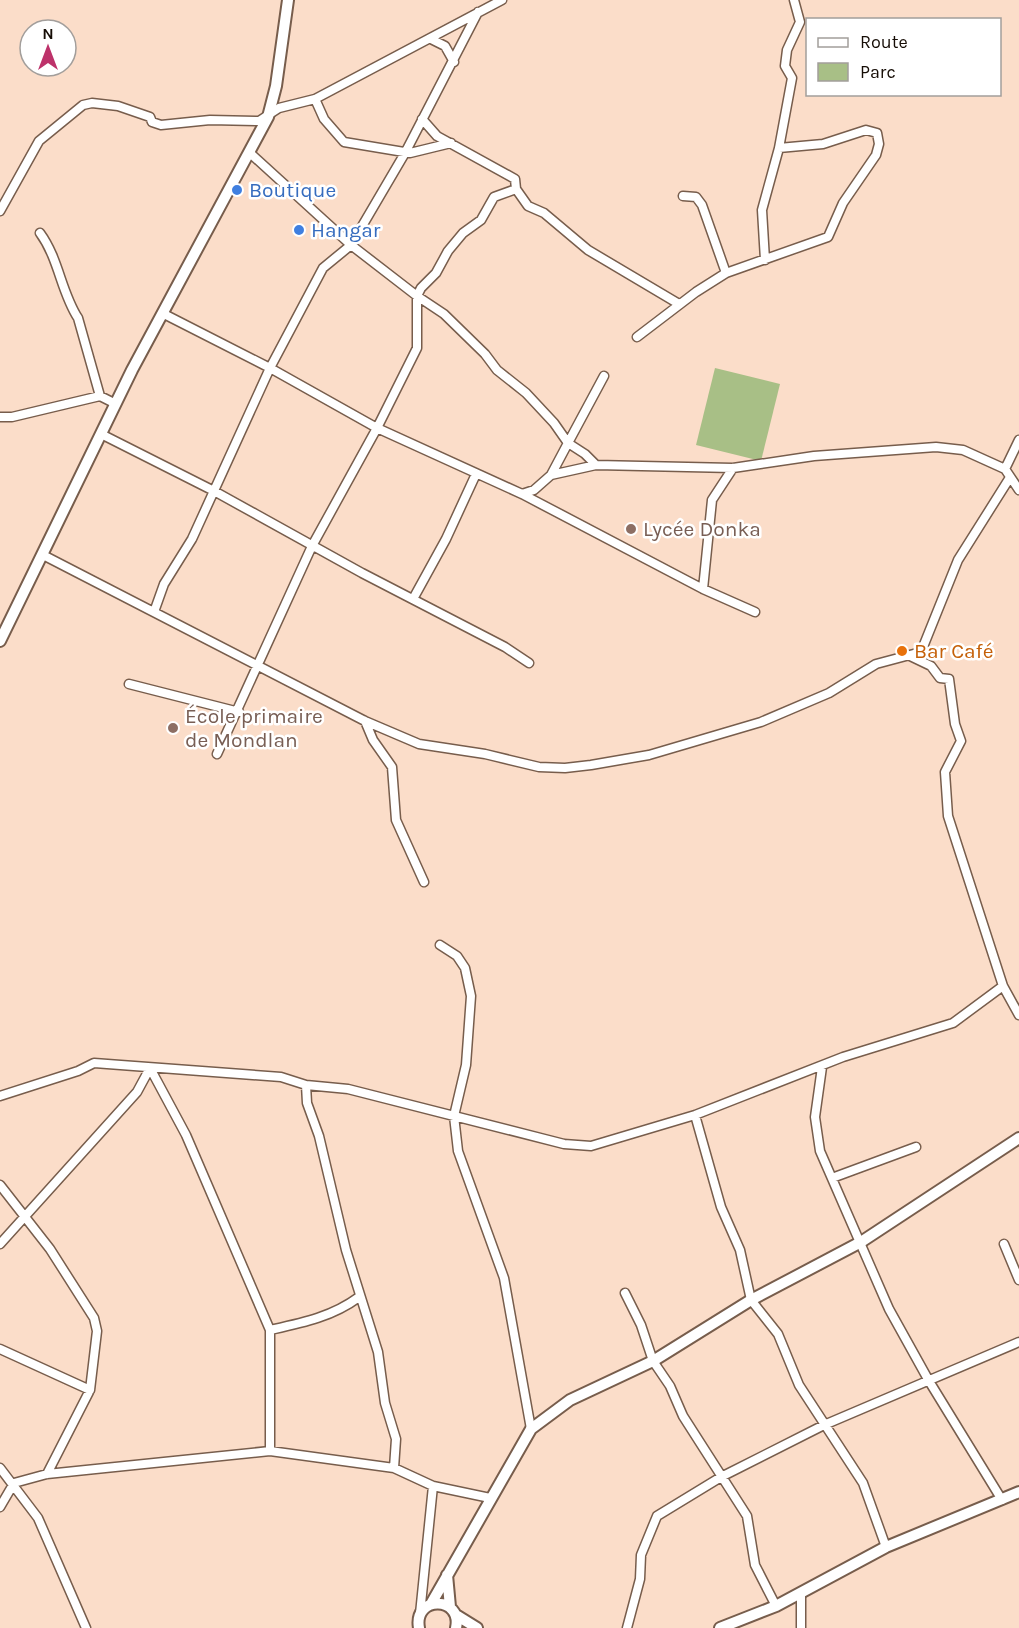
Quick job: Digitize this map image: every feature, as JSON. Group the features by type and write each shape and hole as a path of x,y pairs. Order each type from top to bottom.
{"main road":[{"path":"0,641 162,313 268,117 276,86 288,0"},
{"path":"418,1623 531,1428 570,1400 653,1361 751,1300 861,1242 1019,1138"},
{"path":"720,1628 801,1594 886,1547 1019,1492"},
{"path":"447,1575 456,1628"},
{"path":"431,1604 441,1603 477,1628"}],"street":[{"path":"0,211 39,141 87,103 103,103 136,111 161,125 210,120 247,122 268,117 279,108 315,99 502,0"},
{"path":"765,260 762,210 779,148 792,78 785,66 787,50 800,22 794,0"},
{"path":"154,612 164,584 192,539 270,369 323,268 351,245 405,153 478,12"},
{"path":"431,39 445,46 454,62"},
{"path":"315,99 324,119 344,142 405,153 451,143"},
{"path":"422,119 437,136 515,179 516,189 528,206 544,213 588,250 679,304"},
{"path":"637,337 679,304 726,273 828,237 843,203 876,155 879,144 877,133 866,130 823,144 779,148"},
{"path":"250,153 351,245 444,314 485,354 497,370 526,393 554,423 568,443 585,454 596,465"},
{"path":"217,754 312,546 377,428 417,348 417,296 421,288 436,273 448,251 463,233 481,220 494,197 516,189"},
{"path":"683,196 696,197 702,205 726,273"},
{"path":"40,233 51,250 71,308 78,318 100,396"},
{"path":"162,313 377,428 522,494 703,589 755,612"},
{"path":"522,494 534,490 551,475 604,376"},
{"path":"0,417 12,417 100,396 116,404"},
{"path":"101,434 214,491 312,546 505,647 529,663"},
{"path":"1005,469 1019,440"},
{"path":"551,475 596,465 733,468 814,456 936,447 963,450 1005,469 1019,490"},
{"path":"703,589 712,500 733,468"},
{"path":"413,599 446,538 476,474"},
{"path":"43,555 365,721 418,744 485,754 539,767 565,768 649,755 761,722 829,693 876,664 921,652 958,560 1010,479"},
{"path":"908,655 931,666 940,678 949,679 955,724 961,741 945,772 948,816 1003,986 1019,1015"},
{"path":"129,684 238,712"},
{"path":"365,721 373,740 392,767 396,820 424,882"},
{"path":"440,945 457,956 465,968 471,996 466,1065 454,1116 458,1151 504,1278 531,1428"},
{"path":"0,1096 78,1071 94,1063 281,1077 306,1085 348,1089 564,1144 591,1146 694,1115 843,1057 953,1023 1003,986"},
{"path":"822,1067 814,1117 816,1137 832,1178 890,1309 929,1381 1002,1500"},
{"path":"0,1245 137,1092 150,1068"},
{"path":"150,1068 186,1135 270,1330 270,1450"},
{"path":"306,1085 307,1103 319,1136 324,1164 359,1297 366,1308 378,1352 385,1403 396,1438 394,1468"},
{"path":"694,1115 721,1207 740,1250 751,1300 778,1334 799,1385 863,1484 886,1547"},
{"path":"832,1178 916,1148"},
{"path":"0,1185 50,1249 94,1318 97,1331 90,1389 47,1474"},
{"path":"1004,1244 1019,1280"},
{"path":"626,1293 641,1325 653,1361 670,1386 682,1416 747,1516 755,1565 776,1606"},
{"path":"270,1330 317,1319 342,1310 359,1297"},
{"path":"627,1628 640,1579 641,1555 657,1516 721,1477 824,1425 1019,1342"},
{"path":"0,1348 90,1389"},
{"path":"0,1508 14,1483 47,1474 270,1450 394,1468 433,1486 490,1498"},
{"path":"0,1468 14,1483 38,1518 86,1628"},
{"path":"418,1623 433,1486"},
{"path":"801,1594 801,1628"}],"green space":[{"path":"715,368 780,384 761,461 696,445"}],"place":[{"name":"Boutique","path":"237,190"},
{"name":"Hangar","path":"299,230"},
{"name":"Lycée Donka","path":"631,529"},
{"name":"Bar Café","path":"902,651"},
{"name":"École primaire de Mondlan","path":"173,728"}]}
